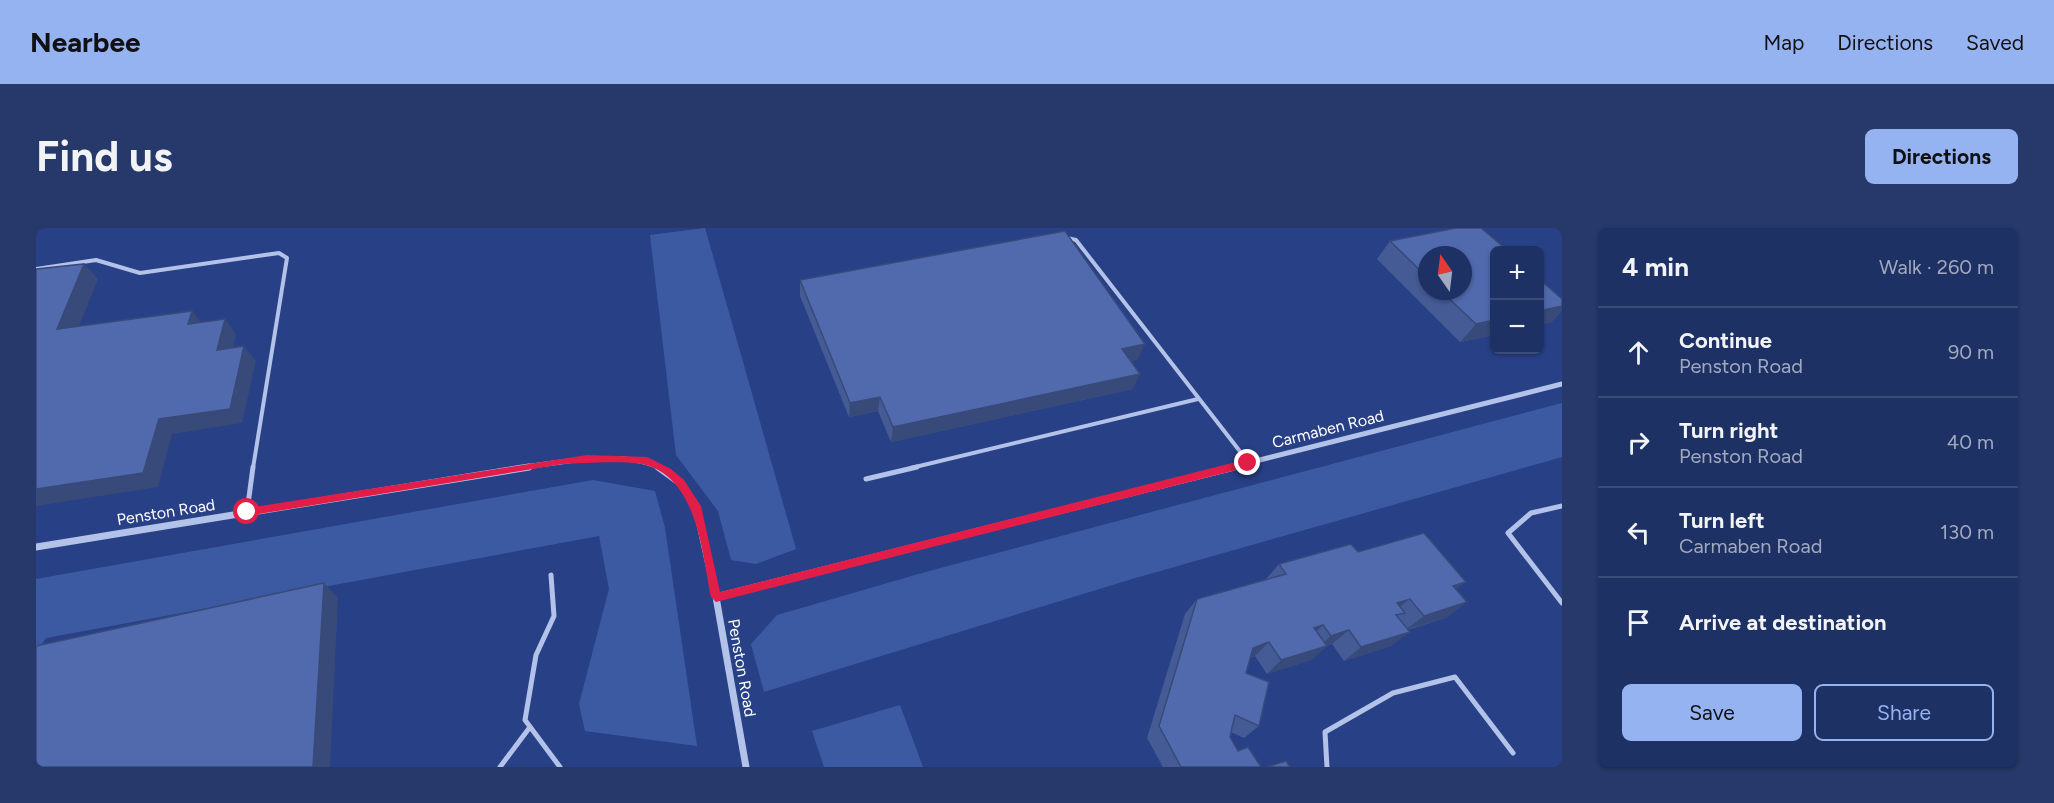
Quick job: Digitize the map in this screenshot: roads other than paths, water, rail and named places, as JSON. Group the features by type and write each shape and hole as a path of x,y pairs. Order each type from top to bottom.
{"street":[{"name":"Carmaben Road","path":"716,597 1562,384"},
{"name":"Penston Road","path":"36,547 563,461 587,459 647,461 674,478 696,506 716,597 746,767"}],"lane":[{"path":"1060,237 1076,240 1248,463"},
{"path":"36,269 96,260 140,273 279,253 287,258 259,420 247,512"},
{"path":"866,479 1198,399"},
{"path":"1562,506 1531,513 1508,533 1562,603"},
{"path":"551,574 554,616 536,655 525,720 561,767"},
{"path":"1327,767 1325,732 1393,693 1455,677 1513,753"},
{"path":"500,767 530,727"}]}
